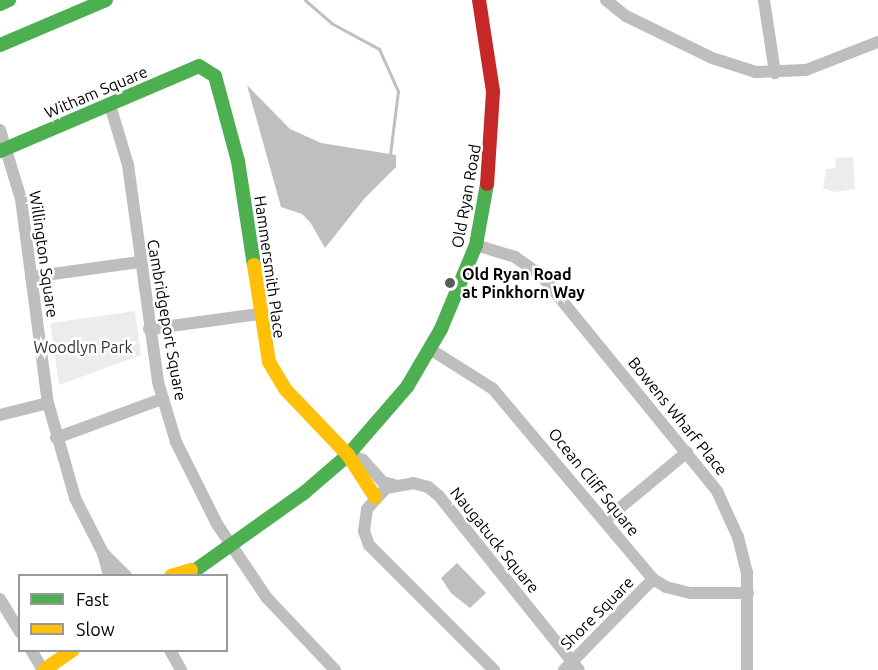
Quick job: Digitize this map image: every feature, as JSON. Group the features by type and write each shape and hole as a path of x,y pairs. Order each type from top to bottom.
{"street":[{"path":"0,4 9,0"},
{"path":"0,45 106,0"},
{"name":"Old Ryan Road","path":"189,573 305,492 348,455 387,413 430,349 453,306 476,245 487,190 493,118 490,60 479,0"},
{"path":"606,0 626,16 712,58 740,68 775,73 818,67 878,42"},
{"path":"764,0 775,73"},
{"name":"Witham Square","path":"4,149 198,66"},
{"name":"Hammersmith Place","path":"198,66 215,76 231,126 268,362 277,378 348,455 375,497"},
{"name":"Cambridgeport Square","path":"110,105 128,165 139,262 162,399 194,481 230,543 281,616 335,670"},
{"name":"Willington Square","path":"0,130 21,199 48,403 56,438 75,498 103,553 108,574"},
{"name":"Bowens Wharf Place","path":"476,245 515,257 541,275 717,490 732,520 743,553 748,593 747,670"},
{"path":"31,277 139,262"},
{"path":"149,328 259,314"},
{"name":"Ocean Cliff Square","path":"430,349 493,388 653,579 666,587 690,594 748,593"},
{"path":"56,438 162,399"},
{"path":"0,415 48,403"},
{"path":"604,521 687,452"},
{"name":"Hammersmith Place","path":"348,455 363,460 384,482 394,485"},
{"name":"Naugatuck Square","path":"394,485 413,483 428,487 439,496 572,667"},
{"path":"394,485 375,497 367,509 364,531 375,553 494,670"},
{"name":"Willington Square","path":"103,553 124,574"},
{"name":"Shore Square","path":"572,667 653,579"},
{"path":"0,598 18,629"},
{"path":"32,652 43,670 71,652"},
{"path":"168,652 181,670"}],"green space":[{"path":"853,157 855,189 834,192 823,188 826,169 836,168 835,158"},
{"name":"Woodlyn Park","path":"135,311 141,355 59,385 50,323"}],"shaded area":[{"path":"247,85 290,129 321,143 396,155 396,167 364,199 325,248 310,222 302,214 281,207"},
{"path":"457,563 486,593 470,608 451,593 441,578"}],"waterway":[{"path":"305,0 331,23 379,49 398,91 390,154"}],"traffic: fast":[{"path":"0,4 9,0"},
{"path":"0,45 106,0"},
{"path":"0,151 199,66 215,76 238,161 254,265"},
{"path":"190,574 305,492 348,455 407,387 441,329 476,245 487,184"}],"traffic: slow":[{"path":"254,265 269,362 285,389 348,455 375,497"},
{"path":"178,574 191,570"},
{"path":"44,670 70,652"}],"traffic: jam":[{"path":"479,0 493,92 487,184"}],"place":[{"name":"Old Ryan Road at Pinkhorn Way","path":"450,283"}]}
